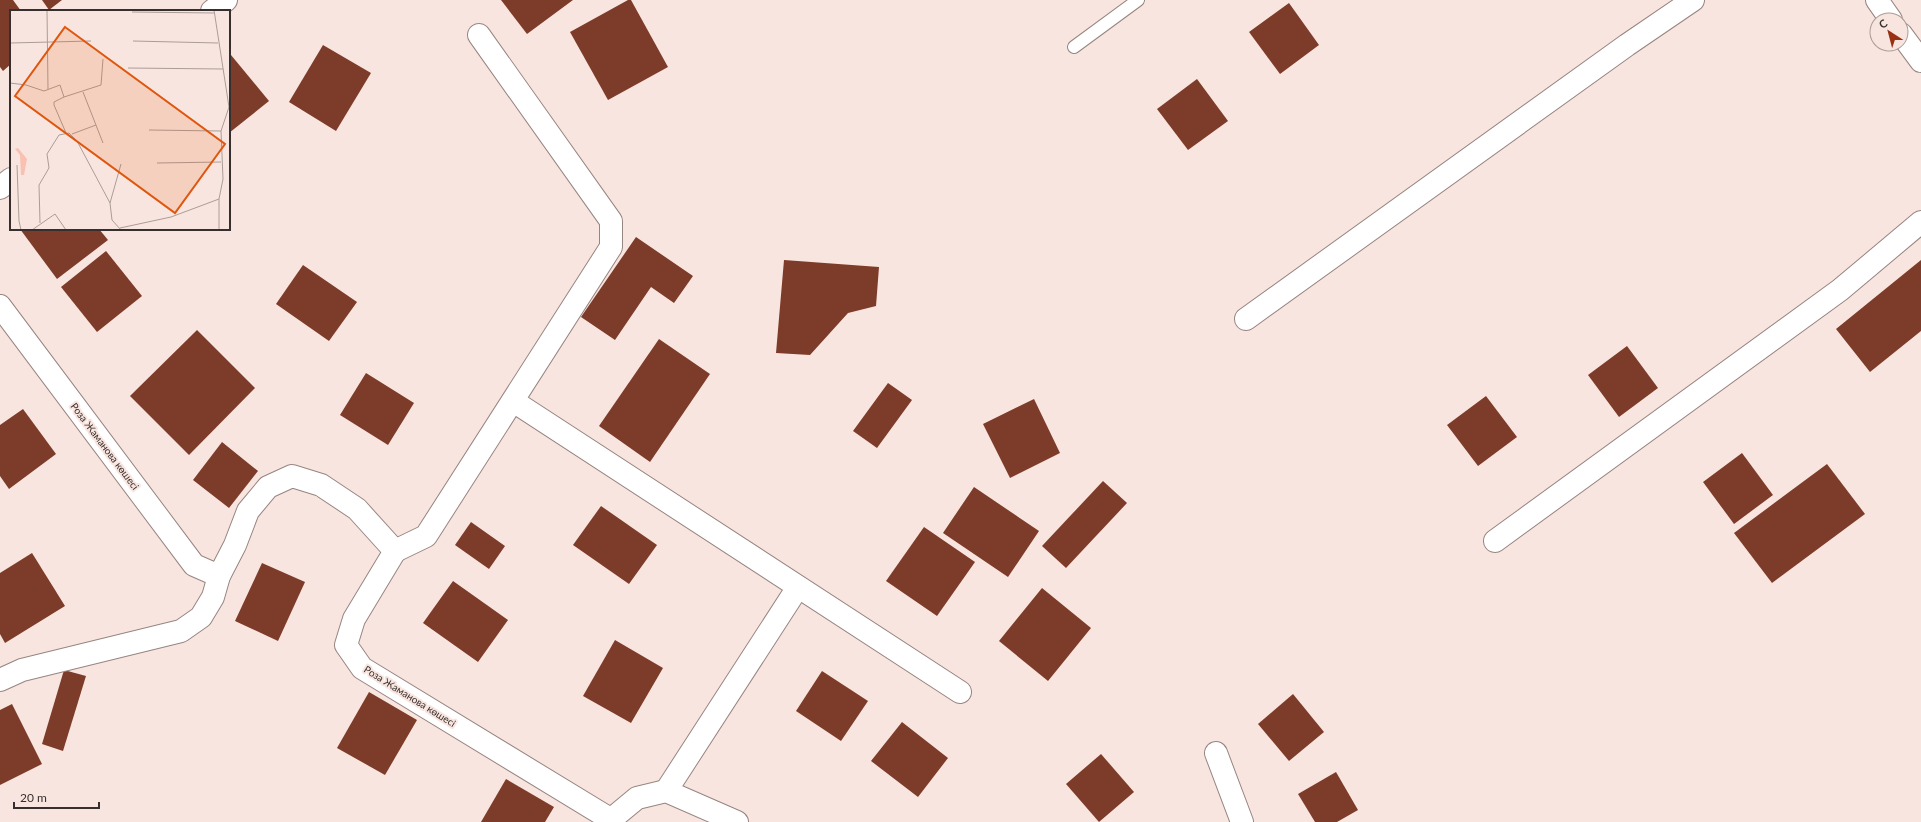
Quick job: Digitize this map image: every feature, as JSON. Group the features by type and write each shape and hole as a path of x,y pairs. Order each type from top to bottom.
{"street":[{"path":"213,10 226,0"},
{"path":"1246,319 1620,50 1693,0"},
{"path":"1877,0 1885,12"},
{"path":"0,680 22,670 181,631 202,617 213,597 219,576 235,545 248,511 268,487 292,476 321,485 357,509 394,551 426,536 611,247 611,221 479,35"},
{"path":"1909,45 1921,61"},
{"path":"0,188 10,180"},
{"path":"1495,541 1840,290 1921,222"},
{"name":"Роза Жаманова көшесі","path":"0,306 194,565 219,576"},
{"path":"513,401 960,692"},
{"name":"Роза Жаманова көшесі","path":"394,551 354,619 346,645 362,668 609,820 637,798 666,791"},
{"path":"737,822 666,791 798,587"},
{"path":"1216,753 1242,822"}],"lane":[{"path":"1074,48 1138,0"}],"building":[{"path":"0,0 13,0 20,10 10,10 10,65 3,71 0,67"},
{"path":"42,0 62,0 49,10"},
{"path":"501,0 573,0 527,34"},
{"path":"628,0 631,0 668,67 608,100 570,32"},
{"path":"1289,3 1319,45 1280,74 1249,32"},
{"path":"323,45 371,73 336,131 289,102"},
{"path":"231,55 269,101 230,132"},
{"path":"1197,79 1228,121 1188,150 1157,109"},
{"path":"21,230 100,230 108,240 57,279"},
{"path":"636,237 693,276 674,303 651,287 615,340 581,317"},
{"path":"106,251 142,296 97,332 61,287"},
{"path":"784,260 879,267 876,306 848,313 810,355 776,353"},
{"path":"1921,260 1921,331 1870,372 1836,329"},
{"path":"303,265 357,302 329,341 276,304"},
{"path":"197,330 255,388 189,455 130,396"},
{"path":"659,339 710,374 650,462 599,426"},
{"path":"1627,346 1658,388 1619,417 1588,375"},
{"path":"366,373 414,403 388,445 340,415"},
{"path":"888,383 912,400 877,448 853,431"},
{"path":"1486,396 1517,437 1478,466 1447,425"},
{"path":"1034,399 1060,453 1010,478 983,424"},
{"path":"23,409 56,454 9,489 0,476 0,425"},
{"path":"222,442 258,471 229,508 193,480"},
{"path":"1742,453 1773,495 1734,524 1703,482"},
{"path":"1827,464 1865,514 1772,583 1734,533"},
{"path":"1103,481 1127,503 1066,568 1042,546"},
{"path":"974,487 1039,531 1008,577 943,533"},
{"path":"601,506 657,545 629,584 573,545"},
{"path":"471,522 505,546 489,569 455,545"},
{"path":"924,527 975,562 937,616 886,581"},
{"path":"32,553 65,606 5,643 0,634 0,573"},
{"path":"262,563 305,582 278,641 235,621"},
{"path":"453,581 508,620 478,662 423,623"},
{"path":"1042,588 1091,628 1048,681 999,641"},
{"path":"615,640 663,668 631,723 583,696"},
{"path":"64,670 86,676 63,751 42,744"},
{"path":"822,671 868,701 841,741 796,711"},
{"path":"369,692 417,720 385,775 337,748"},
{"path":"1293,694 1324,732 1289,761 1258,724"},
{"path":"12,704 42,764 0,785 0,710"},
{"path":"902,722 948,758 918,797 871,761"},
{"path":"1101,754 1134,792 1099,822 1066,784"},
{"path":"1336,772 1358,810 1337,822 1315,822 1298,794"},
{"path":"506,779 554,807 545,822 481,822"}]}
